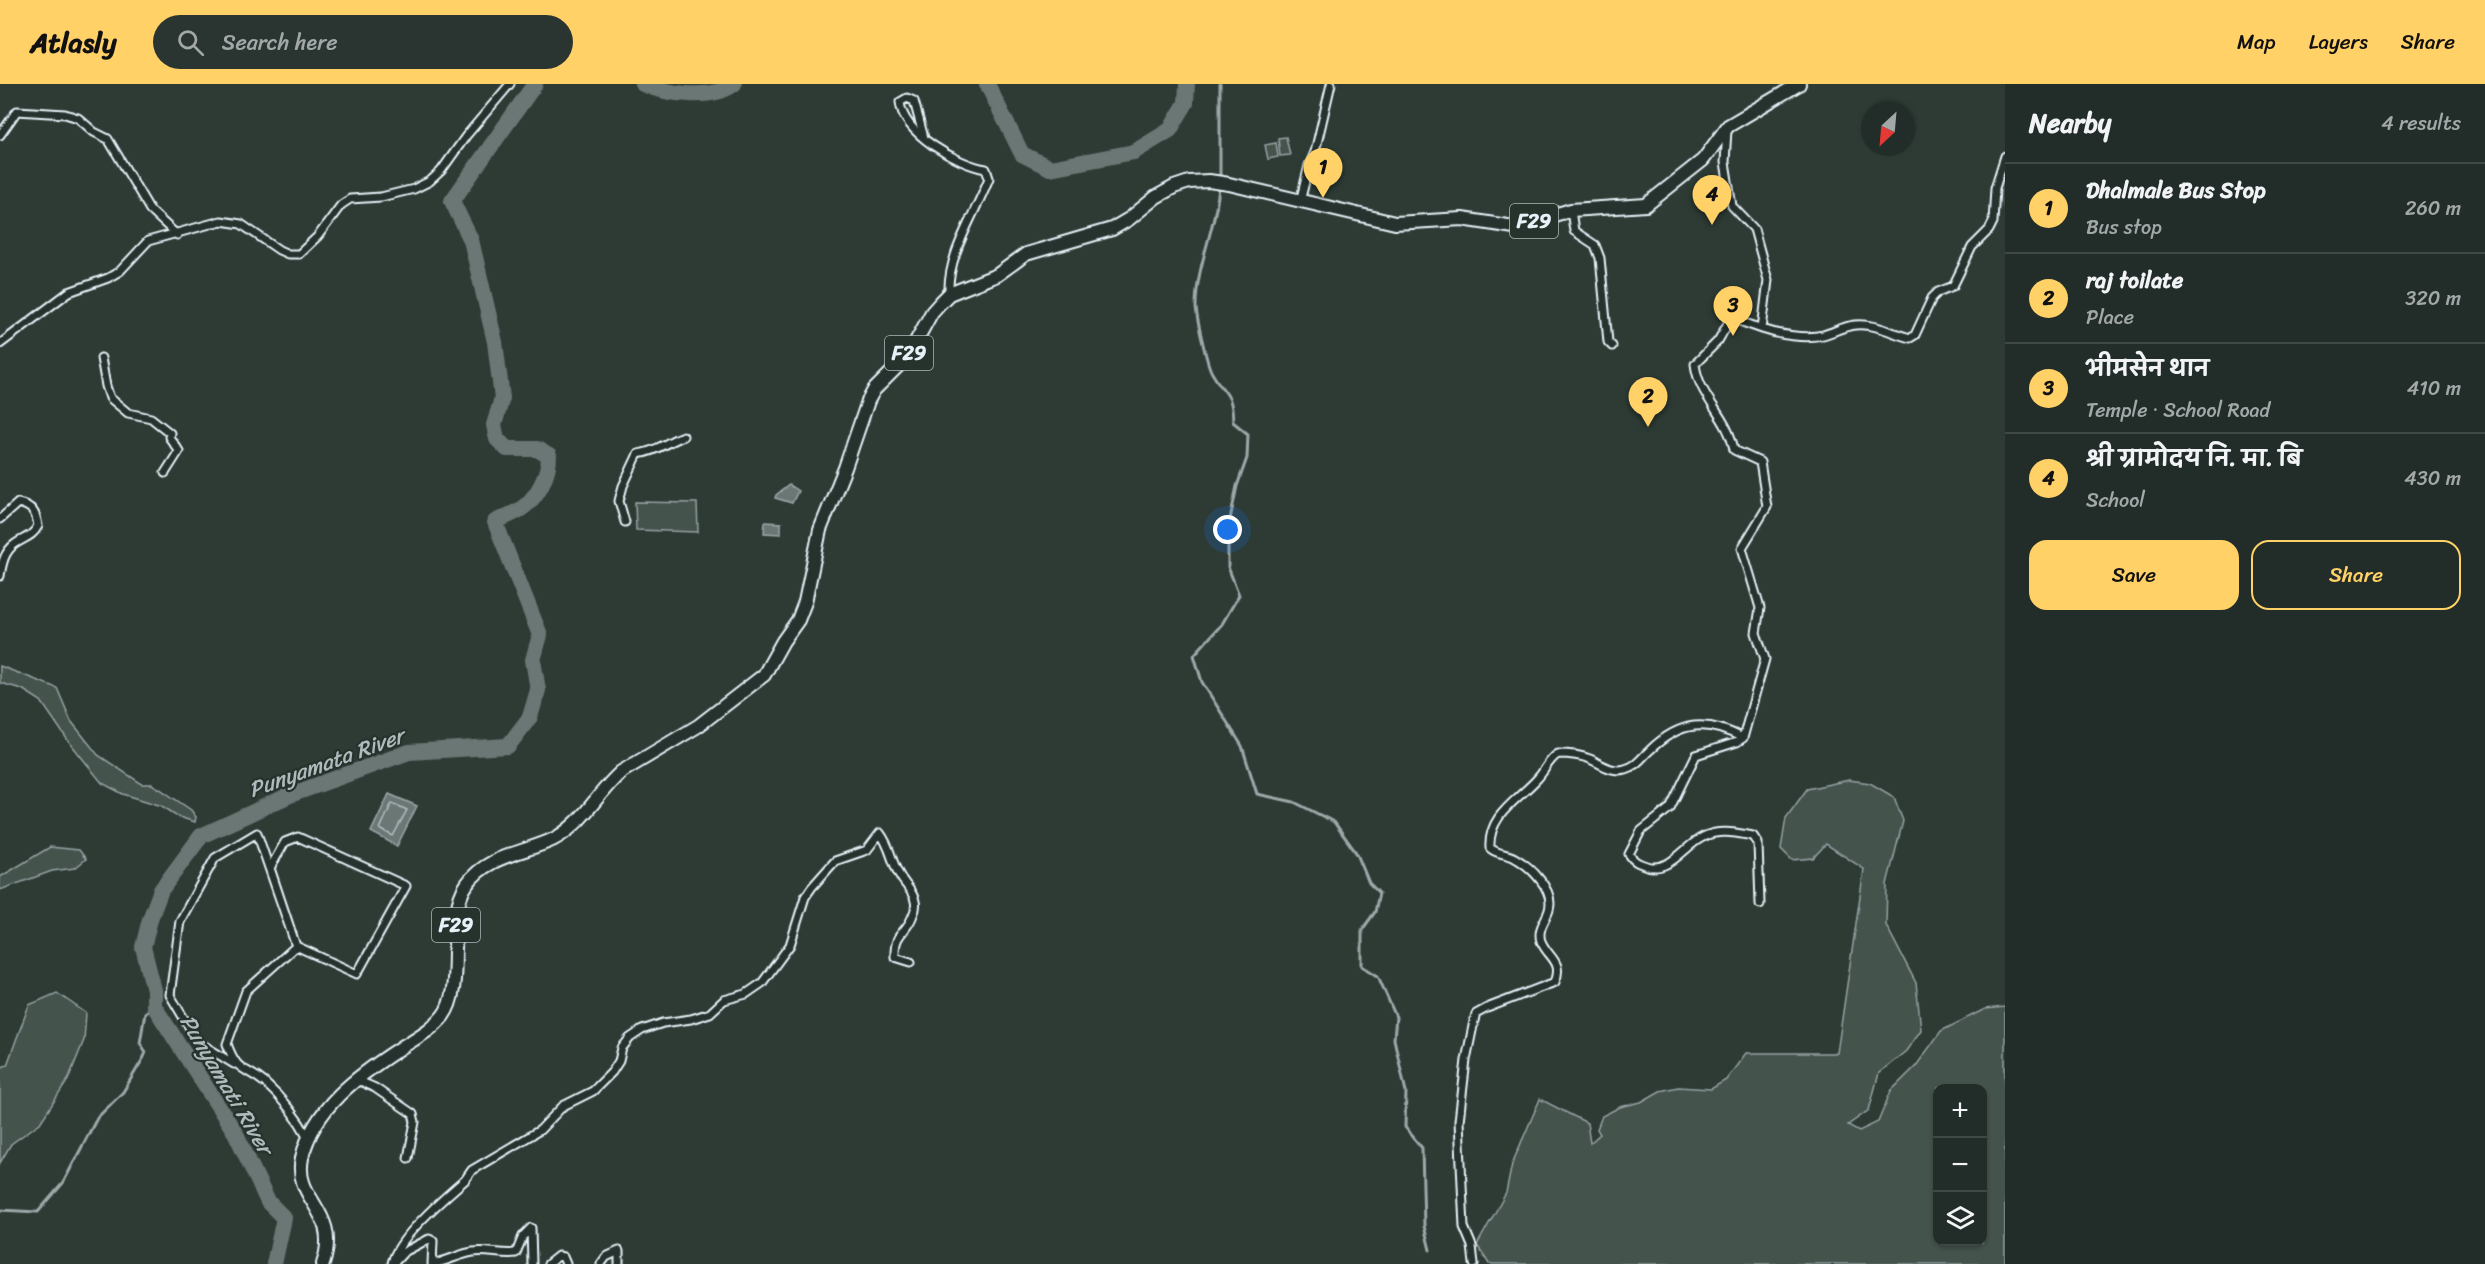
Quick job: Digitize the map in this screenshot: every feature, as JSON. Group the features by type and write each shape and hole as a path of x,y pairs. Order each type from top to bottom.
{"main road":[{"name":"F29","path":"324,1264 329,1241 327,1228 302,1179 302,1158 309,1139 322,1117 354,1079 431,1027 445,1013 453,977 457,914 462,893 475,875 501,858 555,838 573,826 587,813 611,781 621,772 698,726 764,675 798,620 805,602 820,530 845,468 868,401 874,390 908,356 932,312 949,294 997,275 1026,254 1112,230 1156,197 1189,182 1209,181 1229,184 1395,223 1462,219 1514,227 1571,210 1646,206 1703,160 1728,126 1799,84"}],"street":[{"path":"0,344 69,292 108,278 120,271 148,241 177,235 207,223 221,221 241,224 279,250 288,254 299,254 318,236 341,205 350,199 381,197 414,189 430,181 441,171 466,136 510,84"},
{"path":"1300,202 1309,165 1316,152 1331,84"},
{"path":"924,138 914,101 907,98 900,102 902,114 924,138 968,166 986,170 989,178 955,257 949,282 949,294"},
{"path":"0,135 17,111 78,117 94,132 108,139 150,210 177,235"},
{"path":"1728,126 1725,162 1732,206 1754,230 1768,280 1762,328"},
{"path":"1760,904 1758,843 1753,836 1724,831 1703,837 1666,865 1653,868 1635,862 1629,854 1641,831 1670,808 1696,754 1737,742 1743,738 1765,659 1755,633 1760,608 1742,548 1767,507 1760,462 1734,450 1731,433 1697,381 1695,364 1718,341 1731,318 1772,332 1814,336 1853,325 1881,327 1910,338 1915,335 1932,298 1938,292 1953,286 1972,247 1989,230 1993,222 1995,188 2005,156"},
{"path":"1571,210 1574,231 1595,245 1600,258 1608,342 1612,346"},
{"path":"101,358 110,398 128,413 151,418 170,433 169,437 179,451 165,473"},
{"path":"625,522 619,501 623,486 638,454 661,449 672,440 683,436"},
{"path":"0,519 18,503 28,505 34,511 38,526 33,535 15,544 8,552 0,576"},
{"path":"1474,1264 1472,1246 1464,1227 1459,1121 1466,1060 1476,1014 1555,982 1558,973 1556,962 1539,935 1549,909 1550,897 1545,886 1520,861 1512,856 1497,854 1490,848 1490,838 1496,819 1538,778 1550,759 1558,753 1589,759 1605,768 1622,770 1636,765 1649,750 1671,732 1705,724 1728,730 1743,738"},
{"path":"296,946 270,868 285,842 298,837 406,886 357,974 296,946 258,833 215,858 180,921 170,995 198,1042 265,1083 300,1122 309,1139"},
{"path":"393,1264 393,1256 403,1239 465,1180 472,1170 540,1130 563,1106 593,1091 619,1062 622,1048 630,1038 642,1030 663,1023 691,1019 710,1013 724,1000 746,994 762,983 790,945 806,897 812,887 835,861 867,849 880,833 889,846 900,877 910,889 915,900 915,911 910,922 896,940 895,947 895,957 911,962"},
{"path":"234,1064 227,1044 246,991 296,946"},
{"path":"354,1079 375,1088 413,1114 415,1122 408,1158"},
{"path":"393,1264 404,1252 429,1239 433,1241 434,1246 432,1264 470,1253 490,1251 516,1253 523,1236 531,1228 532,1264"},
{"path":"601,1264 606,1257 618,1251 619,1264"},
{"path":"548,1264 558,1256 563,1257 566,1264"}],"shaded area":[{"path":"1286,137 1290,155 1280,156 1278,138"},
{"path":"1276,143 1278,157 1268,159 1265,145"},
{"path":"2005,167 2005,209 1996,207"},
{"path":"635,502 697,503 698,532 636,530"},
{"path":"0,666 57,688 71,721 98,755 142,784 152,784 191,810 196,817 195,822 179,817 162,806 123,794 102,783 67,739 41,701 22,689 0,683"},
{"path":"1849,780 1870,783 1894,797 1903,821 1887,884 1886,925 1916,983 1921,1030 1906,1051 1879,1073 1869,1110 1848,1125 1859,1131 1878,1122 1891,1091 1916,1066 1941,1031 1985,1009 2005,1007 2005,1264 1489,1264 1477,1245 1506,1193 1512,1164 1540,1099 1587,1123 1590,1143 1600,1134 1597,1129 1602,1116 1620,1107 1641,1102 1660,1091 1678,1087 1711,1089 1726,1080 1746,1053 1837,1053 1864,869 1826,844 1813,858 1792,860 1781,849 1786,818 1807,789"},
{"path":"50,847 79,850 86,859 75,868 52,871 0,890 0,877"},
{"path":"57,993 86,1013 84,1040 68,1080 40,1123 11,1144 0,1163 0,1068 7,1065 29,1005"}],"water":[{"path":"789,485 798,491 792,503 775,498 776,495"},
{"path":"765,522 781,523 781,534 764,533"},
{"path":"389,794 417,806 397,846 371,832"}],"waterway":[{"name":"Punyamata River","path":"274,1264 284,1218 268,1202 236,1134 154,1006 154,990 143,947 161,890 201,836 290,795 409,752 508,746 530,717 538,690 533,660 540,635 495,522 514,513 530,501 545,477 549,456 537,449 507,449 497,439 494,425 502,398 495,342 471,240 452,201 535,84"},
{"name":"Punyamata River","path":"643,84 664,91 689,94 714,93 734,84"},
{"name":"Punyamata River","path":"987,84 1022,154 1050,168 1134,152 1170,130 1186,103 1187,84"},
{"path":"1220,84 1220,178"},
{"path":"1219,185 1215,215 1199,276 1196,311 1212,373 1230,399 1233,422 1248,434 1247,458 1237,486 1228,529 1228,567 1239,595 1222,624 1194,655 1202,682 1242,746 1257,794 1294,802 1334,822 1357,854 1369,883 1379,893 1375,912 1362,930 1362,966 1378,976 1396,1017 1394,1039 1406,1092 1405,1127 1422,1148 1424,1226 1430,1250"},
{"path":"0,1210 38,1212 63,1183 97,1118 123,1092 144,1057 146,1052 140,1043 145,1013 154,1006"}],"place":[{"name":"Dhalmale Bus Stop","path":"1323,198"},
{"name":"श्री ग्रामोदय नि. मा. बि","path":"1712,225"},
{"name":"भीमसेन थान","path":"1733,336"},
{"name":"raj toilate","path":"1648,427"}],"water label":[{"name":"Punyamati River","path":"227,1084"}]}
